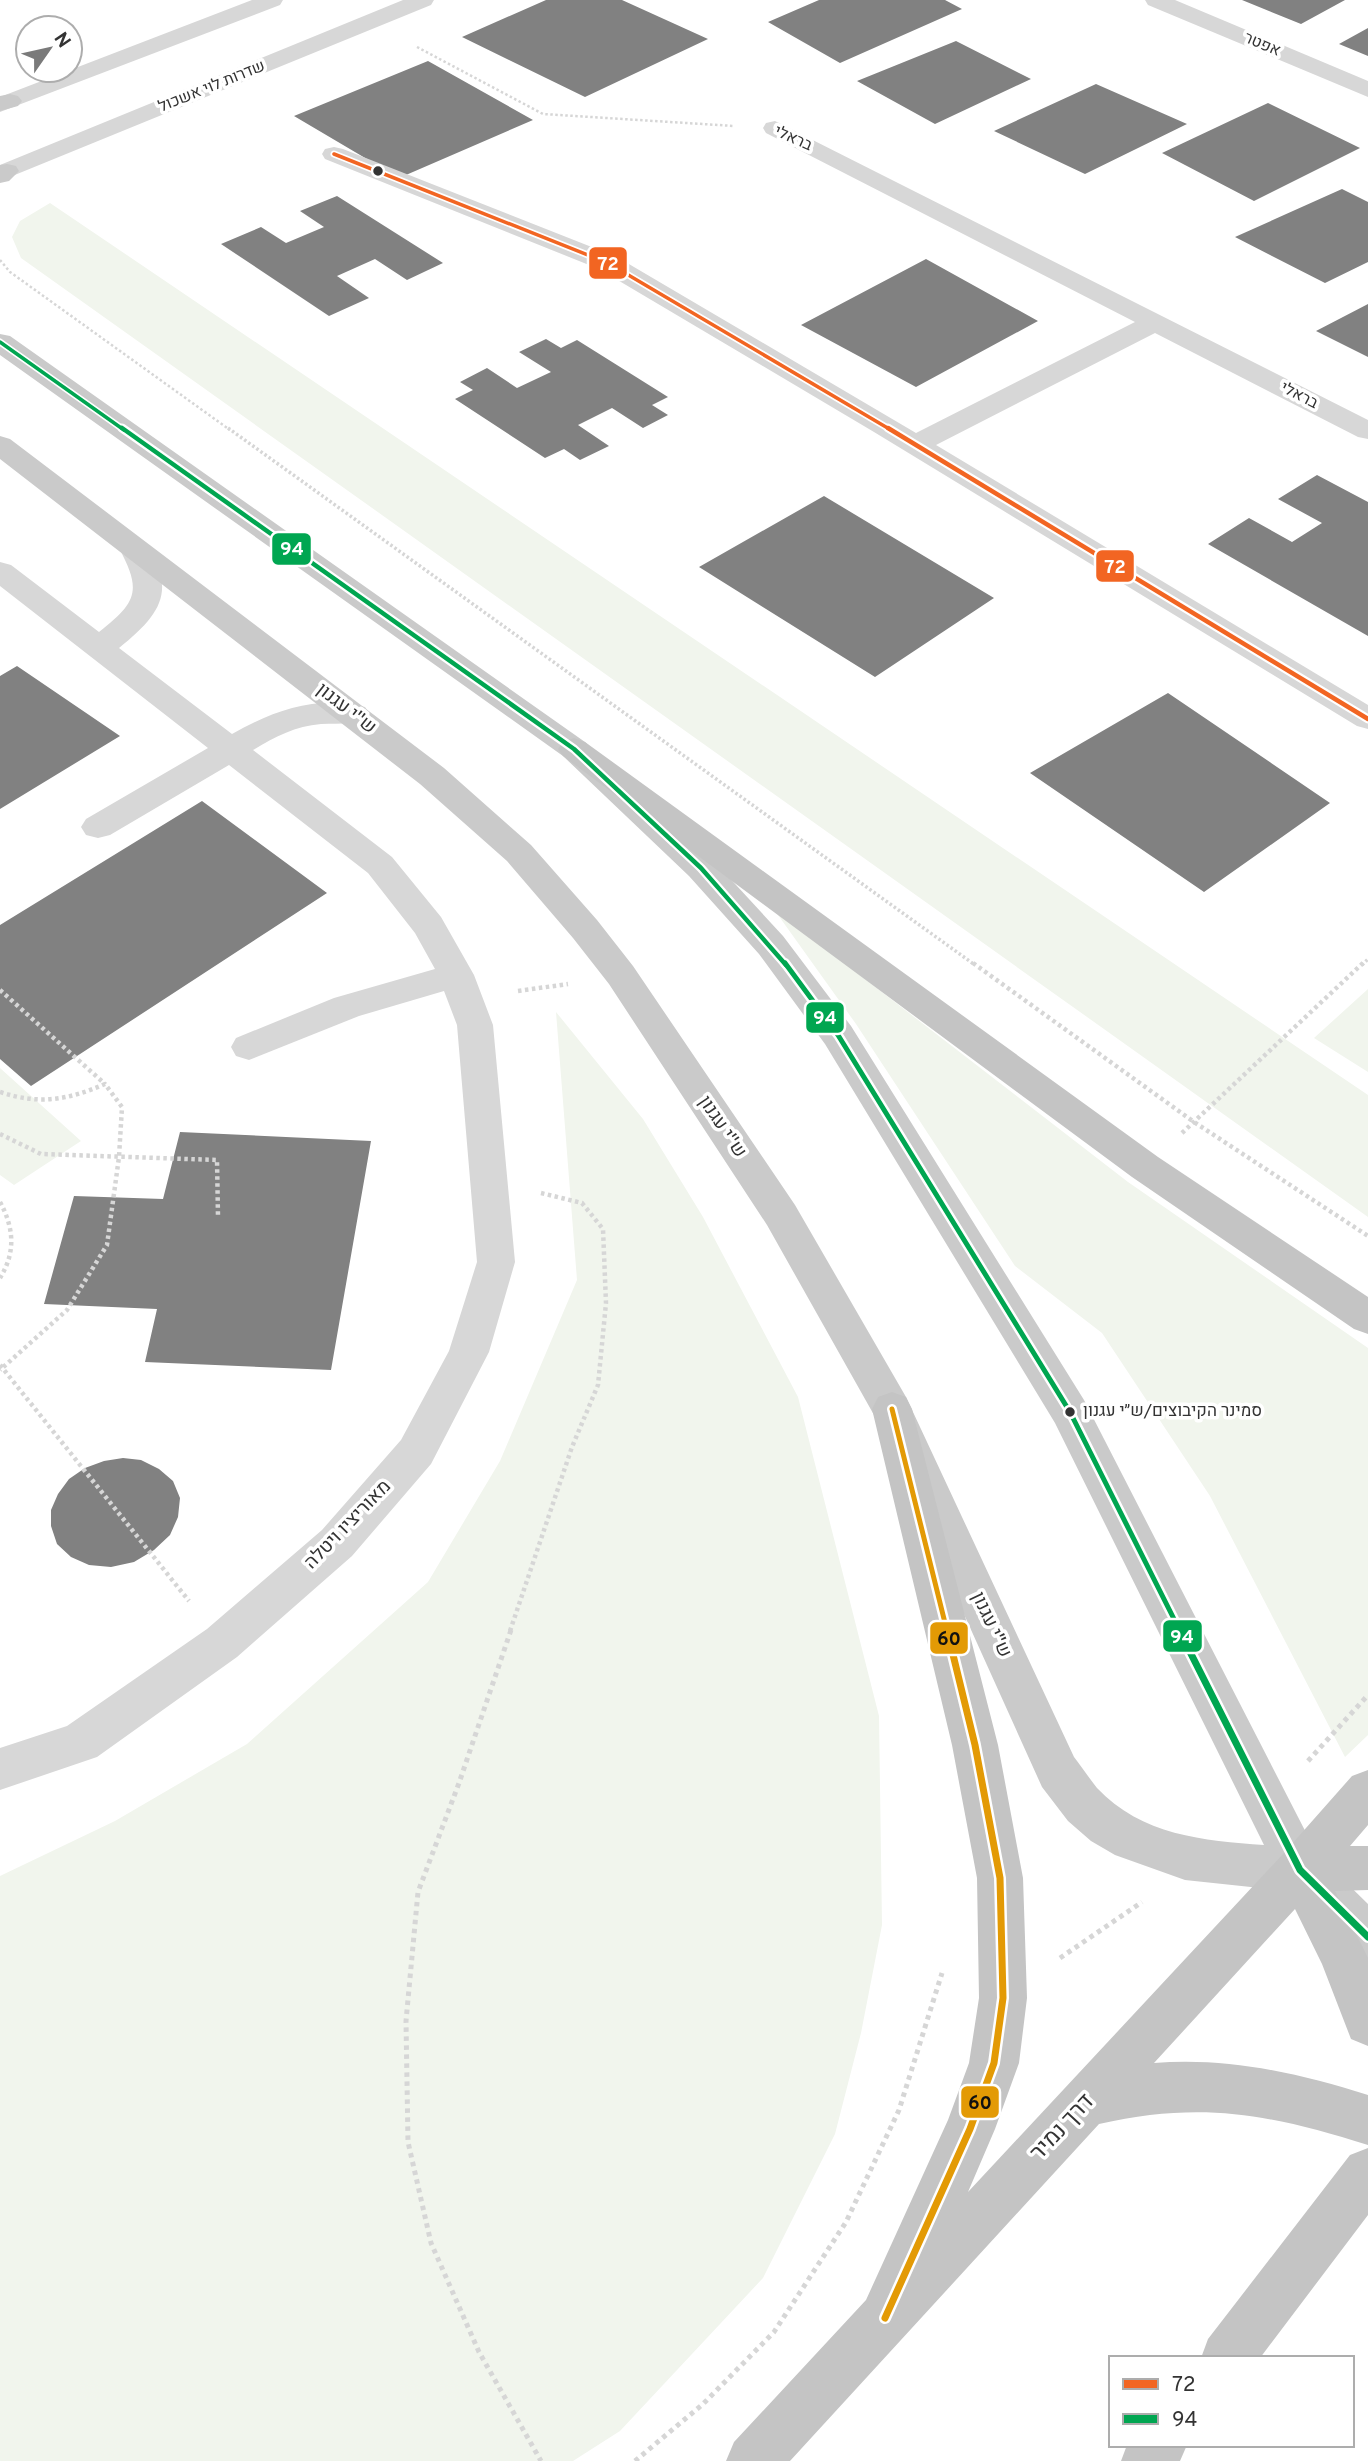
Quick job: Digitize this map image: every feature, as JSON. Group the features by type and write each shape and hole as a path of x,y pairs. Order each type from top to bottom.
{"highway":[{"path":"574,749 1145,1167 1368,1318"},
{"path":"885,2318 970,2129 993,2063 1003,1998 1000,1878 993,1838 975,1745 892,1409"},
{"name":"דרך נמיר","path":"753,2461 1088,2101 1300,1870 1368,1791"},
{"path":"1368,1868 1300,1870 1343,1955 1368,2022"},
{"path":"1088,2101 1152,2088 1204,2088 1265,2093 1368,2120"},
{"path":"1229,2356 1368,2173"}],"main road":[{"path":"0,327 11,350 574,749 701,868 772,945 838,1035 1070,1412 1300,1870 1368,1937"},
{"name":"ש''י עגנון","path":"0,445 432,776 519,853 621,975 780,1215 892,1409 1058,1772 1083,1805 1113,1829 1145,1846 1199,1863 1300,1870"}],"street":[{"path":"3,103 272,0"},
{"name":"שדרות לוי אשכול","path":"2,174 423,0"},
{"name":"אפטר","path":"1156,0 1368,90"},
{"name":"בראלי","path":"775,128 1368,431"},
{"path":"334,154 608,263 1368,719"},
{"path":"915,445 1156,322"},
{"path":"99,648 144,606 148,575 134,548"},
{"name":"מאוריציו ויטלה","path":"0,571 380,865 429,926 461,987 475,1025 496,1262 469,1352 416,1452 337,1543 222,1643 81,1742 0,1769"},
{"path":"98,827 289,719 331,712 354,714"},
{"path":"249,1047 347,1007 461,987"}],"path":[{"name":"בראלי","path":"370,22 543,114 775,128"},
{"path":"0,260 21,280 1194,1122 1368,1236"},
{"path":"1145,1167 1368,959"},
{"path":"556,975 573,996"},
{"path":"461,987 565,984 621,975"},
{"path":"0,990 105,1084 122,1107 119,1157 107,1245 67,1310 1,1368 222,1643"},
{"path":"0,1092 44,1103 68,1100 105,1084"},
{"path":"0,1134 41,1154 217,1160 218,1217"},
{"path":"489,1180 582,1203 603,1229 606,1303 598,1385 572,1447 458,1783 418,1892 406,2021 408,2141 431,2243 479,2352 541,2461"},
{"path":"0,1202 12,1227 13,1243 0,1278"},
{"path":"635,2461 704,2404 774,2332 846,2222 899,2110 945,1962"}],"shaded area":[{"path":"50,203 1368,1095 1368,1217 21,258 12,237 20,221"},
{"path":"773,908 1128,1182 1368,1348 1368,1735 1345,1757 1210,1496 1102,1333 1015,1266 856,1024"},
{"path":"1368,989 1368,1072 1314,1038"},
{"path":"556,1012 643,1119 703,1217 798,1397 879,1716 882,1925 861,2033 835,2134 763,2278 620,2431 573,2461 0,2461 0,1876 115,1821 247,1744 428,1582 500,1461 577,1280"},
{"path":"0,1068 81,1141 14,1185 0,1175"}],"building":[{"path":"546,0 622,0 708,39 585,97 462,37"},
{"path":"819,0 945,0 962,9 840,63 768,22"},
{"path":"1242,0 1345,0 1301,24"},
{"path":"1368,28 1368,56 1339,44"},
{"path":"956,41 1031,79 935,124 857,81"},
{"path":"428,61 533,120 399,178 294,116"},
{"path":"1096,84 1187,124 1085,174 994,131"},
{"path":"1268,103 1360,148 1254,201 1162,153"},
{"path":"1342,189 1368,202 1368,262 1325,283 1235,237"},
{"path":"337,196 443,263 407,280 375,259 337,276 369,298 329,316 221,244 261,227 286,243 324,227 300,211"},
{"path":"926,259 1038,321 916,387 801,325"},
{"path":"1368,304 1368,357 1316,331"},
{"path":"546,339 561,348 577,340 668,397 652,405 668,415 643,428 612,408 578,425 609,446 580,460 564,449 545,458 455,399 473,390 460,382 487,368 517,388 551,372 519,352"},
{"path":"1317,475 1368,502 1368,636 1208,544 1249,518 1292,542 1322,523 1278,499"},
{"path":"824,496 994,598 875,677 699,567"},
{"path":"17,666 120,736 0,809 0,676"},
{"path":"1168,693 1330,803 1204,892 1030,773"},
{"path":"202,801 327,893 31,1086 0,1059 0,925"},
{"path":"180,1132 371,1141 331,1370 145,1362 157,1309 44,1304 74,1196 163,1199"},
{"path":"123,1458 141,1460 159,1469 173,1481 180,1498 178,1517 170,1535 154,1550 134,1562 111,1567 89,1565 71,1557 57,1544 51,1526 51,1510 69,1479 85,1468"}],"transit line":[{"name":"72","path":"334,154 608,263 884,426 1368,719"},
{"name":"94","path":"0,342 574,749 701,868 771,945 838,1035 1070,1412 1300,1870 1368,1937"},
{"name":"60","path":"885,2318 970,2129 994,2063 1003,1998 1000,1878 975,1745 892,1409"}],"place":[{"name":"סמינר הקיבוצים/ש״י עגנון","path":"1070,1412"}]}
